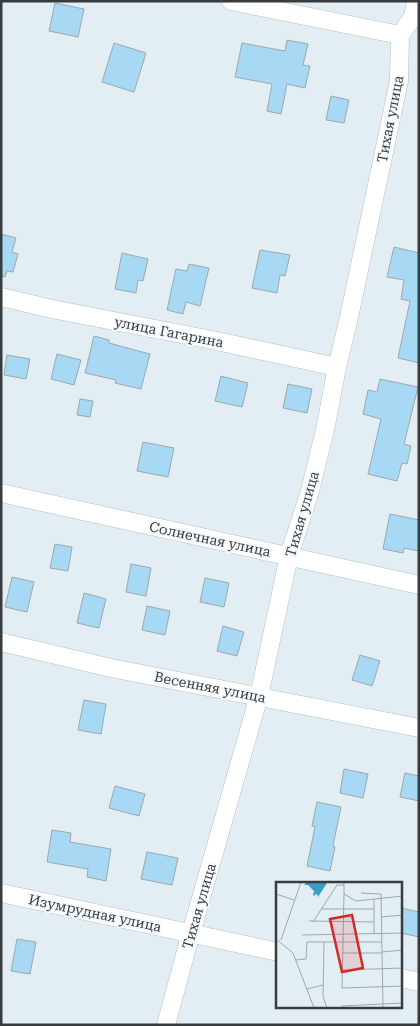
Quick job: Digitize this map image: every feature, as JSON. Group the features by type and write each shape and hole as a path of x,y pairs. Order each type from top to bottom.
{"street":[{"path":"231,1 400,35 413,17 416,1"},
{"name":"Тихая улица","path":"166,1025 259,696 289,556 319,456 399,81 400,35"},
{"name":"улица Гагарина","path":"1,298 337,367"},
{"name":"Солнечная улица","path":"1,493 419,586"},
{"name":"Весенняя улица","path":"1,642 111,668 419,728"},
{"name":"Изумрудная улица","path":"1,893 276,952"},
{"path":"402,978 419,982"}],"building":[{"path":"55,3 84,9 78,37 49,31"},
{"path":"287,40 308,44 303,65 310,66 305,88 287,84 281,114 267,111 272,84 235,77 242,43 285,51"},
{"path":"114,43 146,53 134,92 102,82"},
{"path":"331,96 349,100 344,123 326,120"},
{"path":"1,234 16,238 12,252 18,254 13,272 7,271 5,277 1,276"},
{"path":"394,247 419,253 419,363 398,358 410,301 401,299 404,280 387,277"},
{"path":"260,250 290,255 285,276 280,275 277,293 252,288"},
{"path":"122,253 148,259 143,281 138,280 136,293 115,289"},
{"path":"189,264 209,268 200,306 186,302 183,314 167,310 176,269 187,271"},
{"path":"94,336 109,340 109,343 150,354 141,389 115,383 116,380 85,373"},
{"path":"57,354 81,360 74,385 51,379"},
{"path":"7,355 30,359 26,379 4,375"},
{"path":"221,376 248,383 242,407 215,401"},
{"path":"380,379 418,387 404,444 411,446 407,464 402,463 397,481 368,474 381,419 363,414 368,390 377,392"},
{"path":"288,384 312,389 307,413 283,408"},
{"path":"80,399 93,401 90,417 77,415"},
{"path":"143,442 174,448 168,477 137,471"},
{"path":"390,514 419,520 419,551 404,548 403,553 383,549"},
{"path":"55,544 72,547 68,571 50,568"},
{"path":"131,564 151,568 146,596 126,592"},
{"path":"12,577 34,582 27,612 5,607"},
{"path":"205,578 229,583 224,607 200,602"},
{"path":"84,593 106,599 99,628 77,623"},
{"path":"147,606 170,611 165,635 142,630"},
{"path":"223,626 244,632 237,656 217,651"},
{"path":"360,655 380,661 372,686 352,680"},
{"path":"84,700 106,704 101,734 78,730"},
{"path":"344,769 368,774 363,798 340,793"},
{"path":"405,773 419,776 419,801 400,797"},
{"path":"115,786 145,794 139,816 109,808"},
{"path":"317,802 341,807 330,871 307,866 315,827 312,826"},
{"path":"52,830 71,833 70,842 111,849 106,881 87,877 88,869 47,862"},
{"path":"147,852 178,858 172,885 141,879"},
{"path":"402,908 419,912 419,937 402,933"},
{"path":"17,939 36,942 30,974 11,971"}]}
